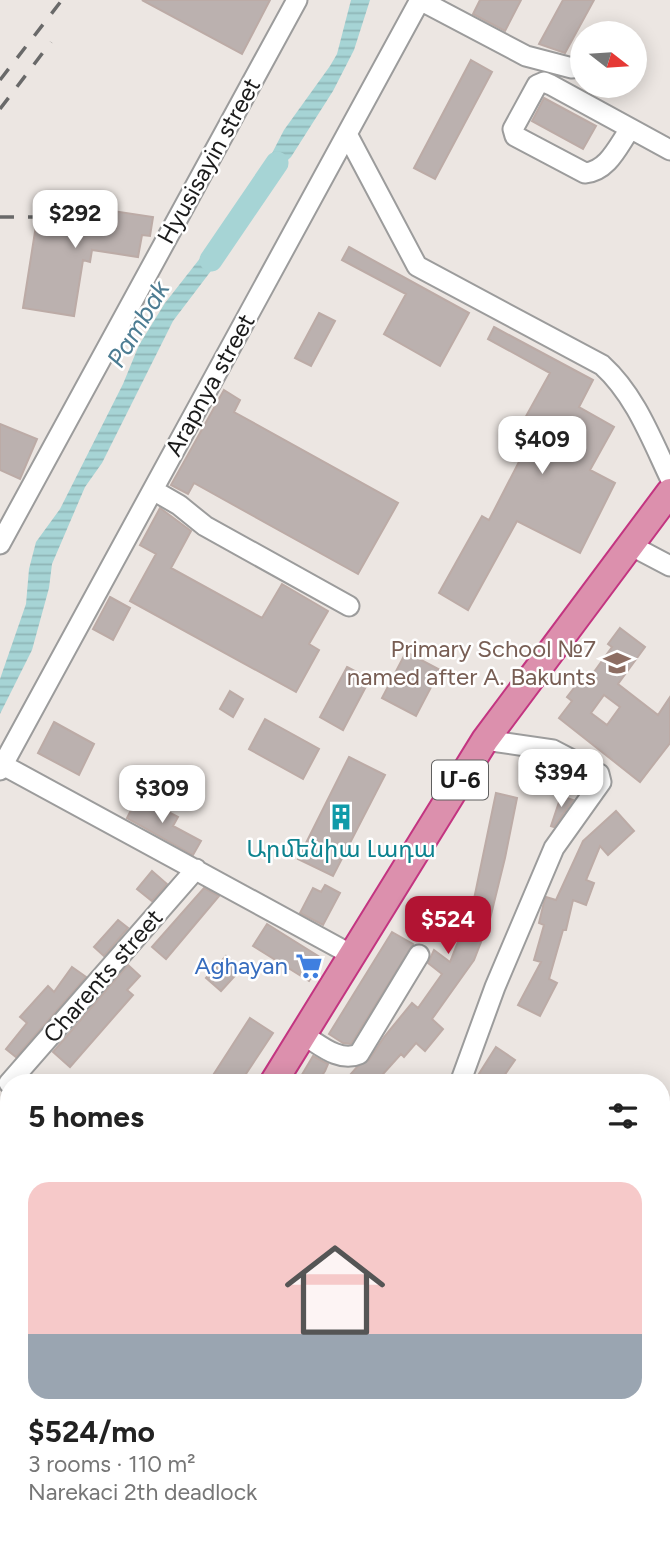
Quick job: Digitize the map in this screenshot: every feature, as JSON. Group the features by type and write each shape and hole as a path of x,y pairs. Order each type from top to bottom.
{"highway":[{"name":"Մ-6","path":"278,1074 485,740 670,492"}],"street":[{"name":"Hyusisayin street","path":"0,544 298,0"},
{"path":"420,0 526,57 570,68"},
{"name":"Arapnya street","path":"2,767 420,0"},
{"path":"630,129 605,165 595,172 584,173 515,136 513,129 537,85 544,82 670,150"},
{"path":"348,134 417,266 602,365 619,381 631,400 670,478"},
{"path":"153,490 179,505 205,526 349,606"},
{"path":"630,545 670,566"},
{"path":"463,1074 495,987 554,848 601,782 599,774 554,750 485,740"},
{"path":"2,767 352,955"},
{"name":"Charents street","path":"17,1074 196,869"},
{"path":"302,1034 346,1058 359,1054 419,956"}],"water":[{"path":"351,0 370,0 354,50 333,91 291,157 259,188 229,228 224,250 217,263 173,321 102,463 85,487 52,564 49,588 32,650 0,714 0,679 26,604 29,569 36,542 60,509 123,384 139,345 165,303 223,229 232,211 268,161 284,130 337,54"}],"building":[{"path":"142,0 270,0 242,54"},
{"path":"480,0 521,0 505,31 473,14"},
{"path":"563,0 594,0 583,21 570,21 570,44 565,53 539,44"},
{"path":"471,60 492,72 435,179 414,168"},
{"path":"544,98 596,126 583,149 532,121"},
{"path":"40,200 153,217 150,236 142,235 138,257 92,250 90,262 83,260 74,316 23,308"},
{"path":"349,247 469,313 440,366 384,334 406,294 342,260"},
{"path":"319,313 335,321 311,366 295,358"},
{"path":"494,327 593,380 579,407 614,427 590,470 615,483 580,553 517,521 468,610 439,593 482,516 489,520 538,425 525,418 550,373 488,339"},
{"path":"224,390 240,400 234,412 398,503 358,574 194,483 188,494 171,485"},
{"path":"0,424 37,439 20,479 0,470"},
{"path":"160,508 191,531 171,568 262,618 282,584 328,611 309,644 319,650 296,692 130,601 156,554 140,545"},
{"path":"110,597 130,608 113,640 93,629"},
{"path":"620,628 645,647 618,684 658,715 670,697 670,743 640,782 559,718 572,701 567,697 581,679 586,683 612,647 608,644","holes":["604,695 620,707 607,725 591,713"]},
{"path":"406,652 440,670 416,716 382,698"},
{"path":"347,667 370,679 343,730 320,717"},
{"path":"230,691 243,699 233,717 220,709"},
{"path":"265,719 319,749 303,779 249,749"},
{"path":"54,722 94,744 79,775 38,753"},
{"name":"Արմենիա Լադա","path":"349,757 385,775 333,876 298,859"},
{"path":"496,793 517,798 490,919 474,960 432,1019 443,1029 425,1051 416,1043 404,1057 401,1054 383,1074 351,1074 369,1060 412,1003 418,1008 442,974 428,963 434,950 450,962 473,904"},
{"path":"138,796 178,817 173,826 201,841 193,855 127,818"},
{"path":"561,796 573,800 554,827 551,826"},
{"path":"616,811 634,831 608,855 600,846 586,880 594,883 586,905 573,900 549,979 557,983 540,1016 518,1005 541,962 534,960 544,925 539,923 544,902 546,897 556,900 583,841"},
{"path":"152,871 167,884 152,901 137,889"},
{"path":"325,885 340,893 323,925 300,913 313,888 321,892"},
{"path":"204,888 219,896 166,959 152,947"},
{"path":"118,920 128,928 104,956 94,947"},
{"path":"267,924 323,959 309,981 253,946"},
{"path":"392,932 413,944 351,1044 343,1043 329,1034"},
{"path":"226,956 241,969 221,991 206,978"},
{"path":"128,965 140,976 127,990 133,995 70,1067 53,1052"},
{"path":"72,967 86,977 16,1057 6,1049 27,1023 20,1017 48,986 54,992"},
{"path":"250,1018 273,1033 246,1074 214,1074"},
{"path":"496,1047 515,1060 505,1074 479,1074"},
{"path":"313,1056 328,1064 323,1074 302,1074"}],"waterway":[{"name":"Pambak","path":"211,260 277,163"}],"railway":[{"path":"0,80 62,0"},
{"path":"0,109 51,42"},
{"path":"0,217 35,217"}],"place":[{"name":"Primary School №7 named after A. Bakunts","path":"617,663"},
{"name":"Արմենիա Լադա","path":"341,817"},
{"name":"Aghayan","path":"309,966"}]}
